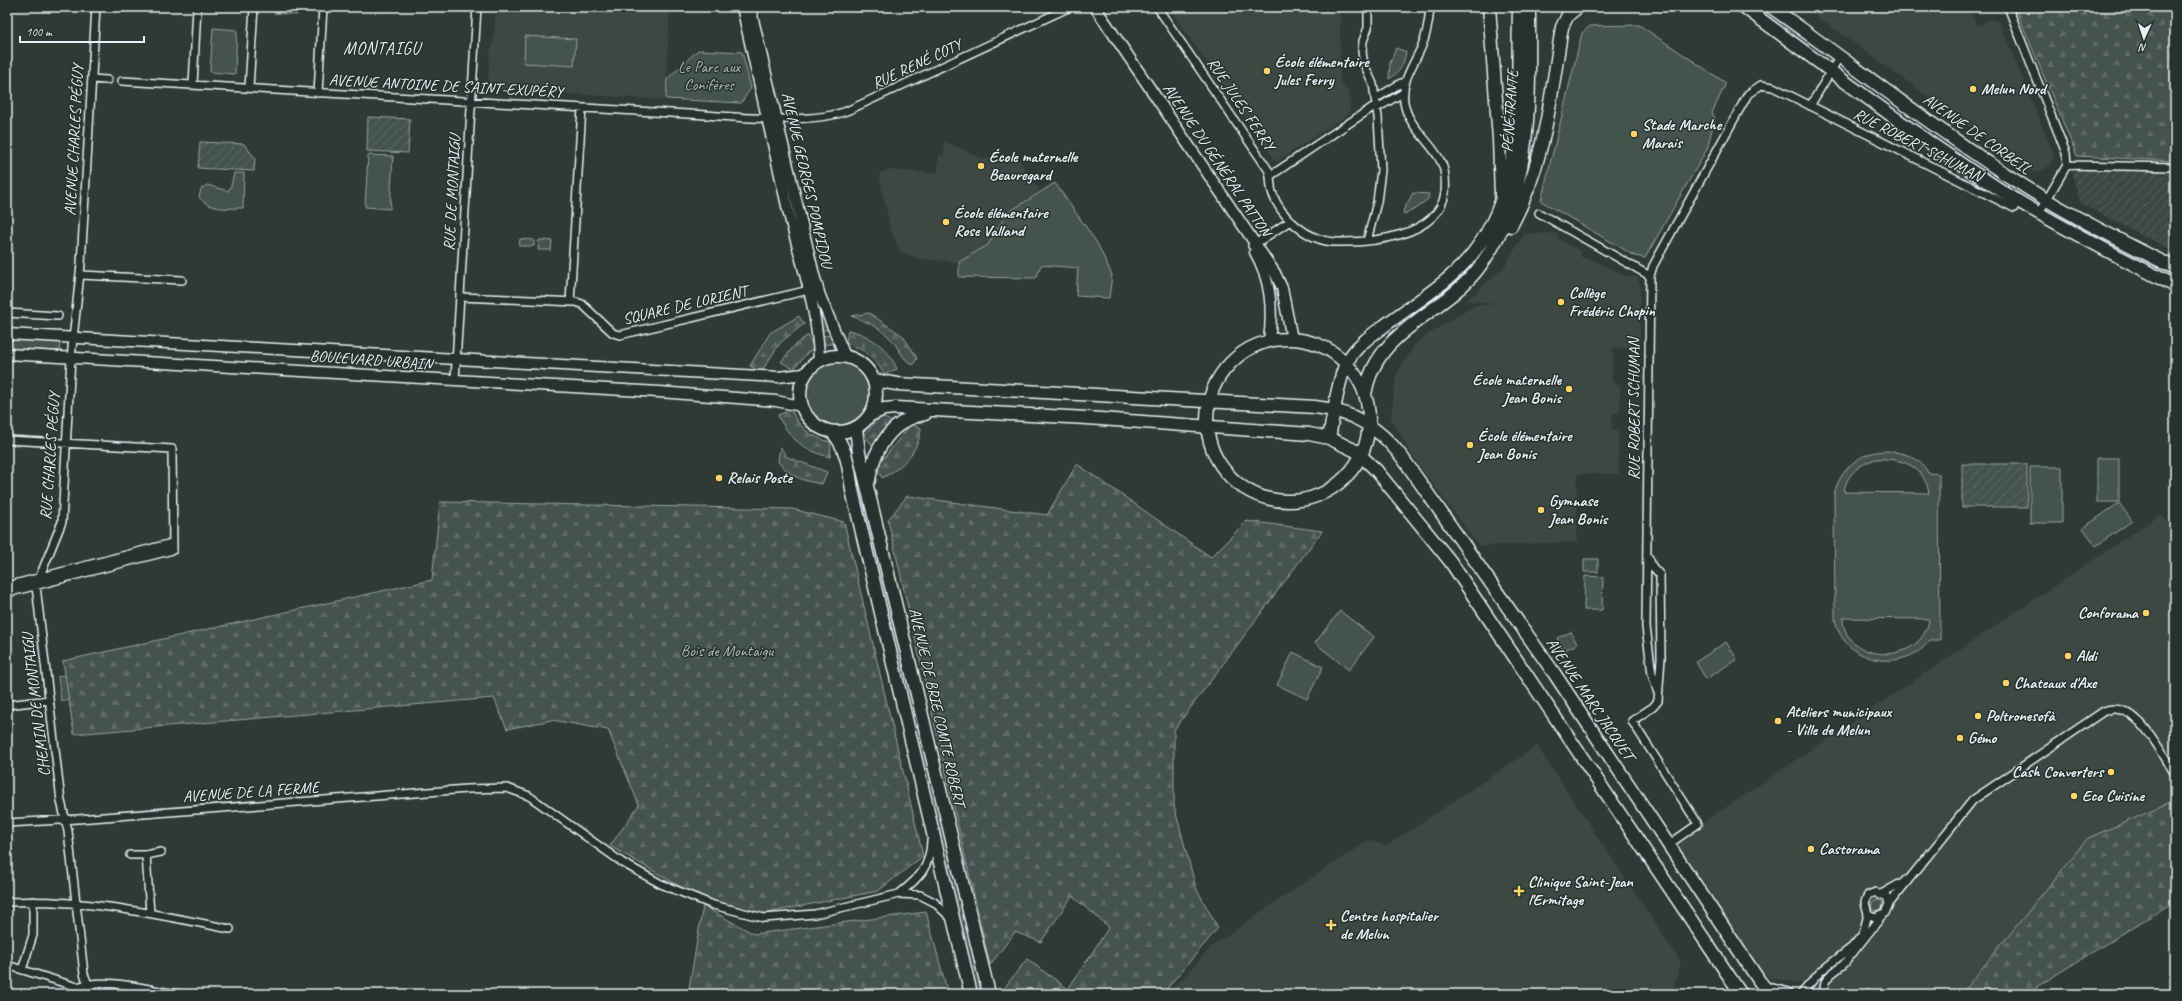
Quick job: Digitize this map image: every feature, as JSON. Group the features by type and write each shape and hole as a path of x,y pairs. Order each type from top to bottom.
{"main road":[{"name":"AVENUE GEORGES POMPIDOU","path":"742,7 779,140 786,172 792,177 813,289 819,360"},
{"name":"AVENUE GEORGES POMPIDOU","path":"750,7 772,118 787,206 813,289 845,356"},
{"name":"AVENUE DU GÉNÉRAL PATTON","path":"1090,7 1254,245 1275,273 1282,288 1292,339"},
{"name":"AVENUE DU GÉNÉRAL PATTON","path":"1095,7 1254,245 1268,283 1271,319 1269,341"},
{"path":"1489,7 1499,139 1501,202"},
{"name":"PÉNÉTRANTE","path":"1329,438 1342,374 1351,355 1368,339 1457,271 1481,242 1501,202 1510,174 1513,156 1517,97 1519,7"},
{"name":"PÉNÉTRANTE","path":"1488,252 1509,214 1518,187 1524,150 1529,75 1529,7"},
{"path":"1356,451 1363,420 1369,375 1380,355 1403,331 1460,288 1478,268 1488,252 1511,227 1521,208 1543,145 1562,27 1568,15 1578,7"},
{"path":"1744,7 1830,71 1969,170 2039,213 2175,286"},
{"name":"AVENUE DE CORBEIL","path":"1771,7 1962,145 2047,200 2097,229 2175,268"},
{"path":"7,334 74,350"},
{"path":"1292,339 1305,341 1324,347 1348,366 1364,391 1369,421 1363,451 1346,476 1321,494 1292,500 1262,496 1236,481 1217,457 1208,428 1210,398 1224,371 1246,351 1269,341 1292,339"},
{"path":"7,354 74,350 456,360 778,377 804,374"},
{"name":"BOULEVARD URBAIN","path":"74,350 455,380 659,392 776,401 801,406"},
{"path":"831,356 845,356 856,360 866,367 874,380 876,390 875,404 870,414 856,428 844,432 832,432 813,423 801,406 799,395 800,384 804,374 819,360 831,356"},
{"name":"AVENUE MARC JACQUET","path":"874,380 897,384 1335,409 1363,420 1385,438 1402,457 1554,673 1760,982 1766,989 1786,994"},
{"path":"870,414 896,408 1224,427 1309,434 1329,438 1356,451 1376,470 1450,561 1741,994"},
{"path":"868,485 871,468 877,452 897,426 908,418 938,411"},
{"name":"AVENUE DE BRIE COMTE ROBERT","path":"856,428 859,453 868,485 989,994"},
{"name":"AVENUE DE BRIE COMTE ROBERT","path":"832,432 842,445 845,455 971,994"}],"street":[{"name":"AVENUE CHARLES PÉGUY","path":"74,350 81,275 96,7"},
{"path":"193,85 197,7"},
{"path":"249,88 254,7"},
{"path":"318,93 323,7"},
{"name":"RUE DE MONTAIGU","path":"455,380 477,7"},
{"name":"RUE RENÉ COTY","path":"772,118 824,117 838,115 1070,7"},
{"name":"RUE JULES FERRY","path":"1157,7 1270,176 1274,197 1290,221"},
{"path":"1367,241 1377,202 1381,170 1380,137 1373,84 1364,64 1362,52 1363,41 1368,28 1368,7"},
{"path":"1254,245 1290,221 1323,240 1367,241 1396,236 1424,224 1439,209 1444,198 1446,185 1444,167 1407,112 1403,92 1405,83 1425,37 1430,7"},
{"path":"2008,7 2066,153 2067,165 2039,213"},
{"path":"1810,106 1840,56"},
{"path":"92,79 107,80"},
{"name":"AVENUE ANTOINE DE SAINT-EXUPÉRY","path":"122,81 772,118"},
{"path":"1270,176 1376,104 1401,83 1405,83"},
{"name":"RUE ROBERT SCHUMAN","path":"1658,693 1652,674 1647,643 1646,576 1648,555 1650,276 1653,266 1751,91 1767,85 2014,208"},
{"path":"1376,104 1403,92"},
{"path":"460,297 570,302 582,108"},
{"path":"2067,165 2175,167"},
{"path":"1539,213 1650,276"},
{"path":"81,275 182,280"},
{"name":"SQUARE DE LORIENT","path":"570,302 582,304 613,333 620,335 813,289"},
{"path":"7,313 58,316"},
{"name":"RUE CHARLES PÉGUY","path":"36,586 62,522 66,442 74,350"},
{"path":"7,440 66,442 172,449 173,547"},
{"path":"7,586 173,547"},
{"path":"7,593 173,547"},
{"name":"RUE ROBERT SCHUMAN","path":"1648,555 1652,566 1660,575 1661,658 1658,701 1653,707 1632,721 1698,824 1668,845"},
{"name":"CHEMIN DE MONTAIGU","path":"36,586 64,820 68,831 84,974 92,994"},
{"path":"7,705 50,700"},
{"path":"1889,904 1973,800 2108,709 2124,709 2134,715 2175,774"},
{"name":"AVENUE DE LA FERME","path":"7,823 507,788 529,796 623,863 661,884 712,905 764,918 815,914 898,894"},
{"path":"898,894 915,881 924,870 930,856 932,832"},
{"path":"130,855 146,855 161,852"},
{"path":"146,855 150,913"},
{"path":"1882,894 1900,884 1915,872"},
{"path":"1823,994 1825,982 1830,975 1844,964 1876,921 1888,911 1889,904 1887,897 1882,894 1872,893 1866,898 1864,906 1868,914 1875,917 1883,915"},
{"path":"898,894 920,895 934,902 953,921"},
{"path":"22,970 33,935 33,901"},
{"path":"7,902 75,902 150,913 230,929"},
{"path":"1801,994 1821,971 1852,947 1863,934 1868,914"},
{"path":"7,965 77,987 88,983 101,983 178,994"}],"shaded area":[{"path":"496,7 683,7 670,8 665,100 497,89 488,82 490,50 493,45"},
{"path":"1168,7 1340,7 1340,81 1349,93 1350,113 1276,162"},
{"name":"Melun Nord","path":"1804,7 1969,7 1977,26 1991,19 1999,22 2053,152 2053,159 2048,167 2041,172 2032,172"},
{"name":"École élémentaire Rose Valland","path":"944,141 983,159 1017,157 1040,191 1007,213 988,245 959,262 920,259 900,251 891,231 879,174 888,170 938,173 939,155 944,155"},
{"path":"2069,160 2175,162 2175,252 2082,204 2078,197"},
{"path":"1524,234 1558,234 1558,238 1581,252 1581,257 1591,259 1625,276 1636,277 1640,283 1640,347 1613,348 1612,381 1620,387 1620,412 1612,414 1612,429 1618,430 1619,474 1577,474 1577,542 1479,546 1417,463 1391,419 1396,375 1415,344 1426,336 1466,310 1477,305 1495,304 1467,300 1504,267"},
{"path":"2161,514 2175,535 2175,801 2088,838 1960,994 1821,994 1800,983 1769,978 1761,970 1673,843"},
{"name":"Clinique Saint-Jean l'Ermitage","path":"1537,746 1681,962 1672,994 1168,994 1211,947 1259,913 1369,840 1386,846"}],"green space":[{"path":"274,7 297,7 297,15 274,13"},
{"path":"1752,7 1764,7 1810,41 1806,46"},
{"path":"2015,7 2175,7 2175,161 2077,156"},
{"name":"Stade Marche Marais","path":"1639,25 1726,83 1712,113 1715,118 1707,149 1645,258 1635,256 1541,201 1582,33 1590,26"},
{"path":"213,28 237,30 235,74 210,72"},
{"path":"525,36 576,39 574,66 524,63"},
{"path":"1396,48 1406,52 1405,57 1399,71 1389,79 1390,63"},
{"name":"Le Parc aux Conifères","path":"698,50 742,52 751,88 741,103 666,99 667,79"},
{"path":"368,117 410,119 408,153 367,151"},
{"path":"200,142 244,144 255,158 254,171 198,168"},
{"path":"368,155 393,156 390,209 365,207"},
{"path":"234,173 244,173 243,208 214,207 208,205 199,197 201,189 207,185 228,191 231,186"},
{"path":"1055,183 1097,243 1112,275 1109,298 1076,296 1078,268 1041,265 1036,278 959,277 959,262 988,245 1007,213"},
{"path":"1413,193 1429,194 1428,199 1416,209 1404,214 1403,211"},
{"path":"520,239 534,240 534,246 519,246"},
{"path":"539,240 552,241 551,250 538,250"},
{"path":"869,313 903,336 917,358 913,365 903,356 885,333 871,324 851,316"},
{"path":"823,314 831,330 821,330 819,315"},
{"path":"799,316 804,324 780,343 761,372 750,366 770,333"},
{"path":"848,330 864,335 878,344 889,355 897,369 884,374 873,358 864,351 846,343"},
{"path":"808,335 814,349 807,353 794,369 781,362 794,346"},
{"path":"833,335 836,343 824,345 823,336"},
{"path":"7,339 60,342 59,351 7,349"},
{"path":"837,359 850,362 860,369 867,379 870,392 867,405 860,415 850,422 837,425 824,422 814,415 807,405 804,392 807,379 814,369 824,362"},
{"path":"791,410 802,427 812,435 831,442 830,457 805,447 792,437 778,415"},
{"path":"881,416 894,423 873,446 864,435"},
{"path":"911,424 921,428 917,444 903,464 882,478 875,464 884,458"},
{"path":"780,447 787,457 827,472 822,484 798,478 783,467 778,462"},
{"path":"1887,451 1905,454 1916,459 1925,467 1928,473 1939,474 1940,640 1930,640 1919,651 1905,658 1890,660 1875,659 1861,654 1849,645 1840,633 1835,618 1834,494 1841,476 1853,463 1868,454","holes":["1876,459 1894,460 1910,465 1922,476 1929,493 1844,492 1845,486 1851,475 1859,467","1843,618 1929,619 1924,635 1913,646 1899,652 1884,654 1869,651 1856,644 1846,633"]},
{"path":"856,454 985,994 976,994 849,456"},
{"path":"2097,458 2119,458 2119,502 2097,502"},
{"path":"1077,464 1211,557 1247,521 1322,531 1174,730 1174,806 1196,888 1218,928 1162,994 1002,994 1001,992 1027,959 1068,989 1109,927 1072,896 1041,942 1015,932 990,965 888,520 907,496 1047,515"},
{"path":"1962,464 2027,464 2027,507 1962,507"},
{"path":"2030,467 2062,467 2062,523 2030,523"},
{"name":"Bois de Montaigu","path":"440,502 792,509 844,522 923,856 878,891 751,916 702,899 610,846 639,805 608,730 552,720 507,729 494,698 74,734 63,661 432,580"},
{"path":"2119,503 2132,521 2096,546 2083,528"},
{"path":"1584,559 1598,559 1598,572 1584,572"},
{"path":"1585,576 1603,577 1602,610 1584,610"},
{"path":"1340,611 1374,637 1349,670 1315,643"},
{"path":"1571,632 1577,644 1563,651 1557,638"},
{"path":"1726,642 1737,659 1706,679 1696,662"},
{"path":"1293,652 1323,667 1307,699 1277,685"},
{"path":"73,674 78,697 61,701 58,676"},
{"path":"2175,801 2175,901 2025,994 1961,994 2088,838"},
{"path":"1877,899 1881,901 1883,905 1881,909 1877,911 1873,909 1871,905 1873,901"},
{"path":"703,906 754,934 926,912 948,994 688,994"}],"tunnel":[{"path":"107,80 122,81"}],"place":[{"name":"École élémentaire Jules Ferry","path":"1267,71"},
{"name":"Melun Nord","path":"1973,89"},
{"name":"Stade Marche Marais","path":"1634,134"},
{"name":"École maternelle Beauregard","path":"981,166"},
{"name":"École élémentaire Rose Valland","path":"946,222"},
{"name":"Collège Frédéric Chopin","path":"1561,302"},
{"name":"École maternelle Jean Bonis","path":"1569,389"},
{"name":"École élémentaire Jean Bonis","path":"1470,445"},
{"name":"Relais Poste","path":"719,478"},
{"name":"Gymnase Jean Bonis","path":"1541,510"},
{"name":"Conforama","path":"2146,613"},
{"name":"Aldi","path":"2068,656"},
{"name":"Chateaux d'Axe","path":"2006,683"},
{"name":"Poltronesofà","path":"1978,716"},
{"name":"Ateliers municipaux - Ville de Melun","path":"1778,721"},
{"name":"Gémo","path":"1960,738"},
{"name":"Cash Converters","path":"2111,772"},
{"name":"Eco Cuisine","path":"2074,796"},
{"name":"Castorama","path":"1811,849"},
{"name":"Clinique Saint-Jean l'Ermitage","path":"1519,891"},
{"name":"Centre hospitalier de Melun","path":"1331,925"}],"district":[{"name":"MONTAIGU","path":"382,48"}]}
